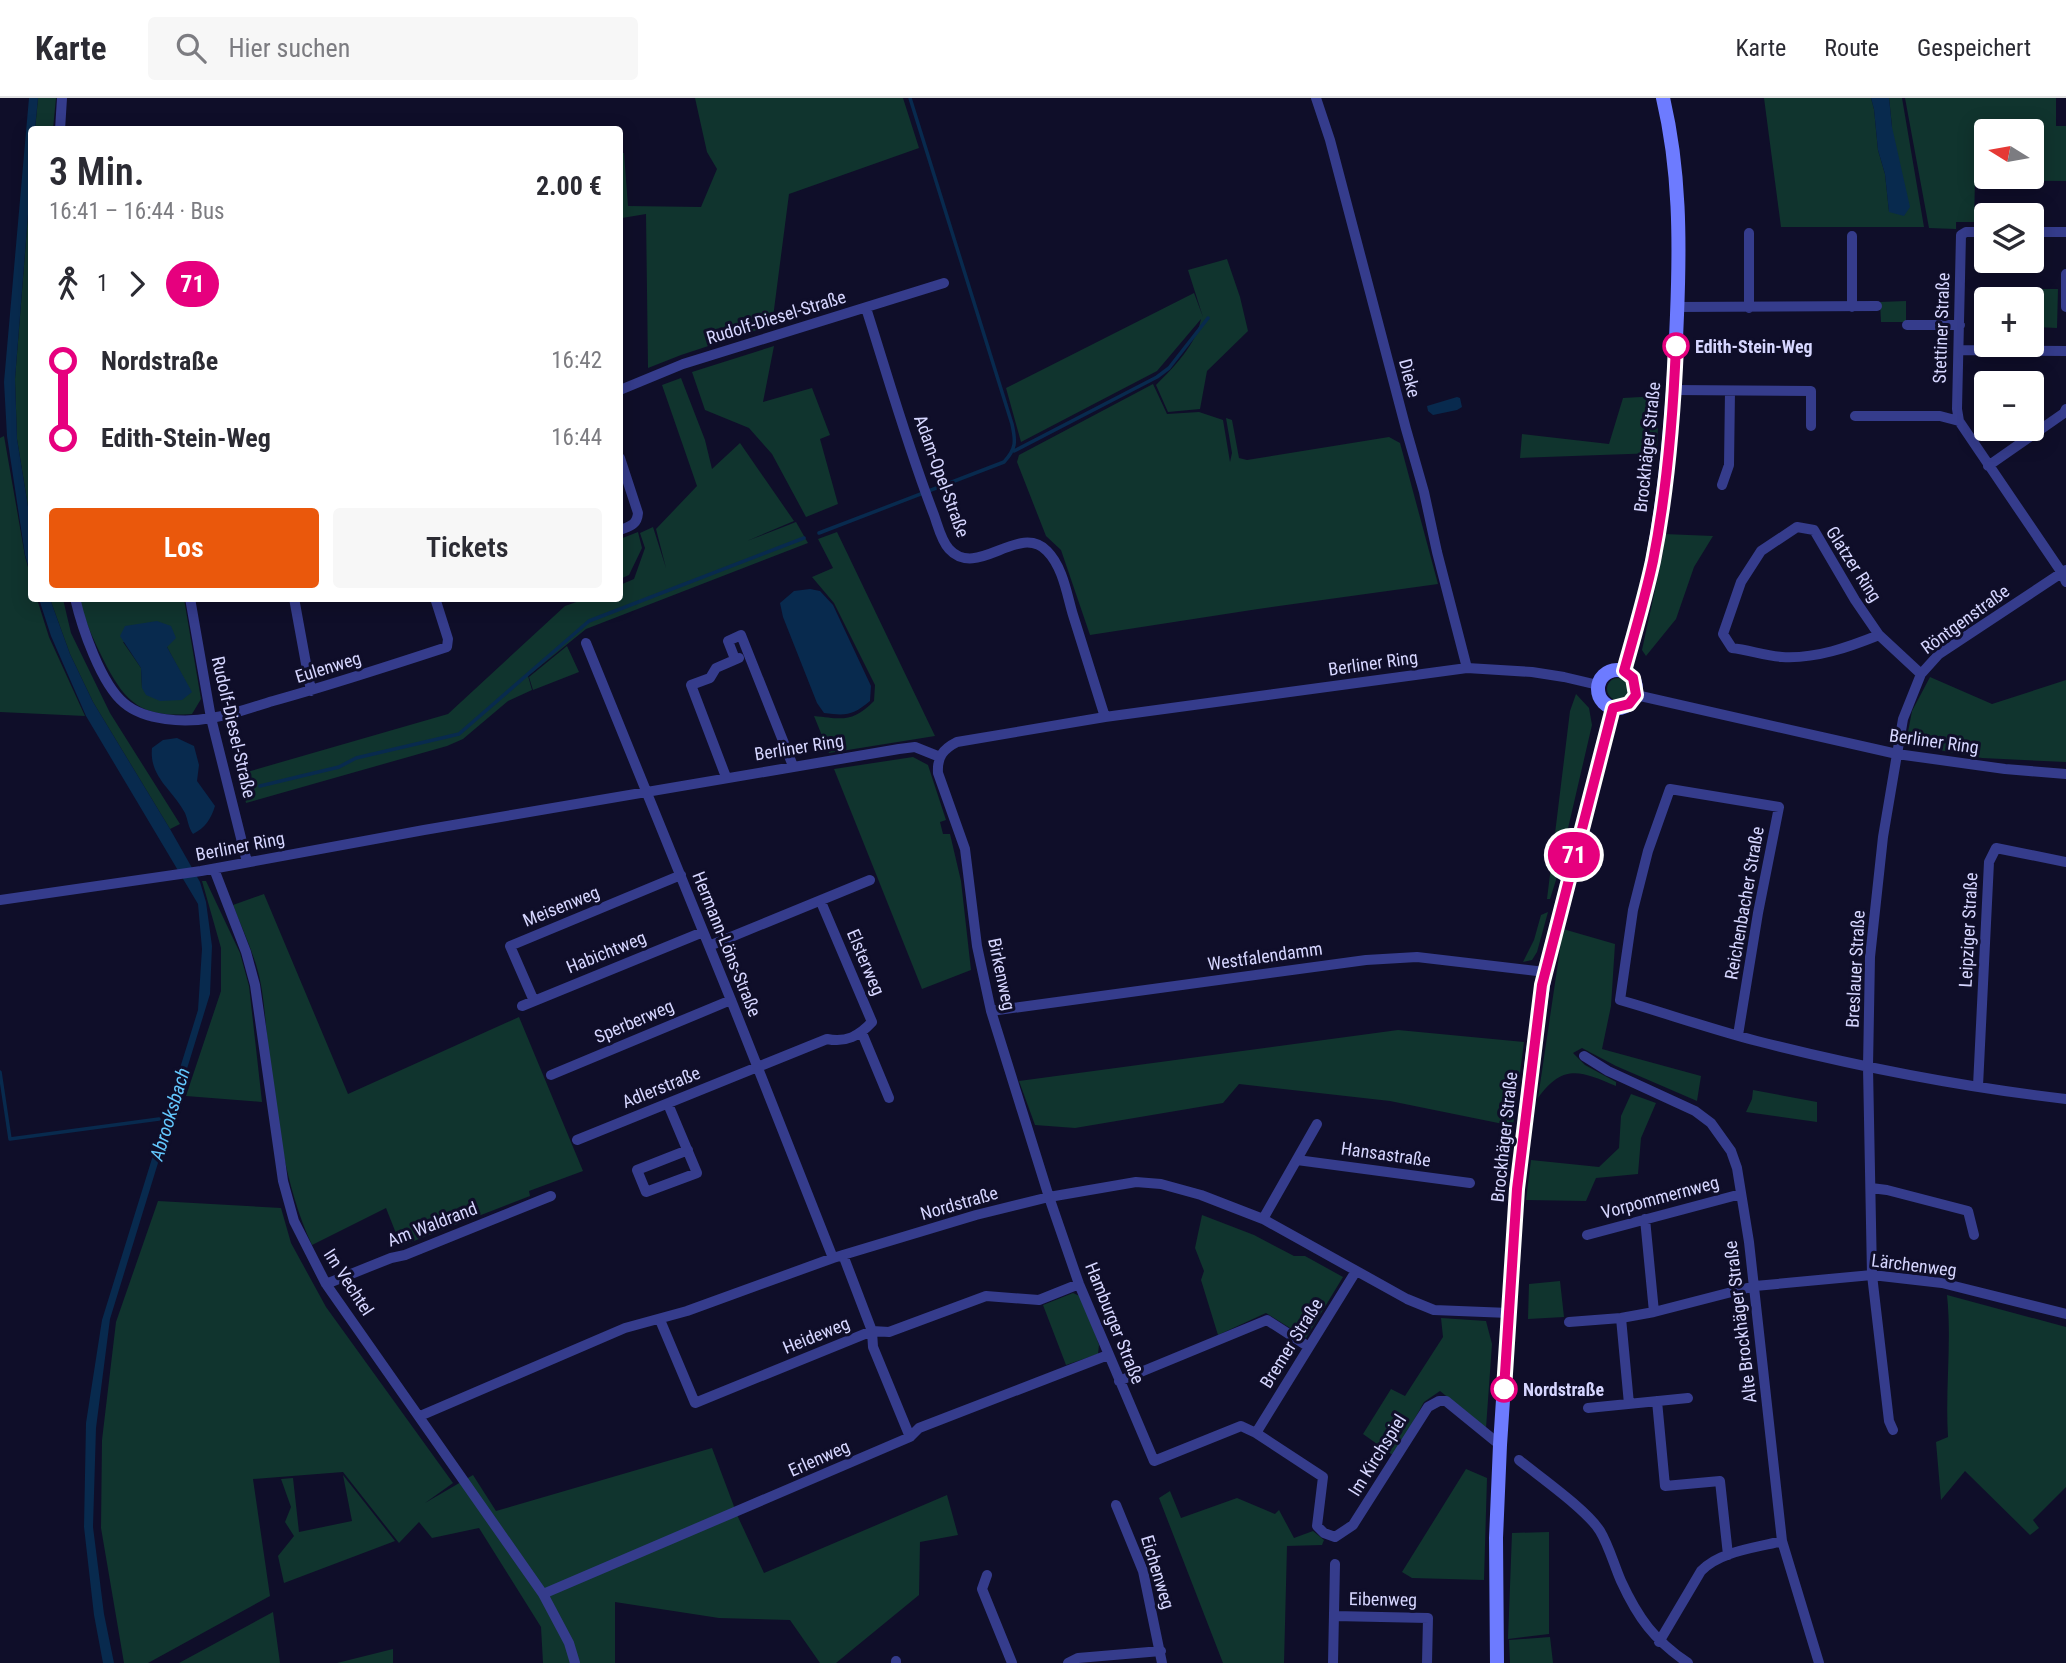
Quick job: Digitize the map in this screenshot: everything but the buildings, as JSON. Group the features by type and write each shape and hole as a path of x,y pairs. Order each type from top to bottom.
{"street":[{"path":"60,126 62,98"},
{"name":"Dieke","path":"1315,98 1330,139 1424,492 1467,668"},
{"name":"Brockhäger Straße","path":"1624,671 1653,559 1674,390 1679,214 1663,98"},
{"name":"Stettiner Straße","path":"1959,422 1957,409 1961,235 1974,232"},
{"path":"2044,232 2066,232"},
{"path":"1749,233 1749,308"},
{"path":"1852,236 1852,307"},
{"path":"2066,274 2066,307"},
{"name":"Rudolf-Diesel-Straße","path":"623,389 683,364 944,283"},
{"path":"1677,307 1877,306"},
{"name":"Adam-Opel-Straße","path":"866,308 921,480 949,550 960,557 974,559 1024,542 1046,550 1060,574 1105,716"},
{"path":"1907,325 1960,325"},
{"path":"1959,350 2066,351"},
{"path":"1674,390 1811,391 1811,426"},
{"path":"1722,485 1729,465 1730,391"},
{"path":"1988,466 2064,414 2066,409"},
{"path":"1855,416 1940,416 1959,422 2065,575"},
{"path":"623,467 638,513 638,520 623,529"},
{"name":"Glatzer Ring","path":"1880,635 1821,654 1782,657 1732,648 1723,634 1741,582 1761,551 1797,527 1814,530 1855,600 1880,635 1922,674"},
{"name":"Röntgenstraße","path":"1897,754 1903,719 1922,674 1939,654 2065,575"},
{"path":"76,602 81,624 111,691 126,706 163,720 211,718"},
{"name":"Rudolf-Diesel-Straße","path":"191,602 211,718 247,862"},
{"path":"295,602 312,691"},
{"name":"Eulenweg","path":"211,718 312,691 446,647 448,639 436,602"},
{"path":"735,659 728,641 741,635 793,766"},
{"name":"Hermann-Löns-Straße","path":"586,643 758,1066 872,1331 873,1347 910,1437"},
{"path":"726,778 691,685 710,678 716,668 749,654"},
{"name":"Berliner Ring","path":"0,900 201,872 793,766 915,747 940,757 946,748 957,742 1105,716 1467,668 1532,672 1598,685"},
{"path":"1624,671 1633,678 1636,695 1629,704 1613,708 1607,706 1599,697 1598,685 1605,674 1624,671"},
{"name":"Berliner Ring","path":"1636,695 1897,754 2066,774"},
{"name":"Brockhäger Straße","path":"1497,1663 1496,1538 1500,1446 1521,1149 1545,972 1613,708"},
{"name":"Breslauer Straße","path":"1893,1430 1889,1421 1872,1275 1868,1067 1870,957 1883,837 1897,754"},
{"name":"Birkenweg","path":"940,757 938,773 965,849 977,946 991,1012 1049,1197"},
{"name":"Reichenbacher Straße","path":"1738,1035 1779,807 1671,789 1648,851 1633,910 1620,1000 1738,1035 1868,1067 2066,1099"},
{"name":"Leipziger Straße","path":"1978,1086 1989,862 1996,848 2066,862"},
{"name":"Im Vechtel","path":"214,869 246,952 255,985 283,1181 294,1221 326,1284 543,1594 569,1643 575,1663"},
{"name":"Meisenweg","path":"534,1001 510,946 681,875"},
{"path":"709,946 870,880"},
{"name":"Elsterweg","path":"821,902 872,1022 862,1033 889,1098"},
{"name":"Habichtweg","path":"522,1006 703,932"},
{"name":"Westfalendamm","path":"991,1012 1366,960 1417,957 1545,972"},
{"name":"Sperberweg","path":"551,1075 731,1000"},
{"path":"758,1066 827,1039 839,1042 862,1033"},
{"name":"Alte Brockhäger Straße","path":"1584,1056 1608,1072 1695,1111 1711,1123 1731,1150 1737,1168 1755,1286 1782,1541 1819,1663"},
{"name":"Adlerstraße","path":"577,1140 758,1066"},
{"path":"668,1104 688,1150 697,1173 646,1192 637,1170 688,1150"},
{"path":"1263,1219 1317,1124"},
{"name":"Hansastraße","path":"1297,1160 1470,1183"},
{"name":"Nordstraße","path":"420,1416 625,1328 660,1320 838,1256 976,1215 1049,1197 1136,1182 1161,1184 1201,1195 1263,1219 1356,1271 1434,1310 1509,1313"},
{"path":"1871,1188 1968,1212 1974,1236"},
{"name":"Vorpommernweg","path":"1587,1235 1741,1194"},
{"name":"Am Waldrand","path":"326,1284 551,1196"},
{"name":"Hamburger Straße","path":"1049,1197 1079,1284 1154,1461 1241,1426 1256,1433"},
{"path":"1645,1219 1654,1312"},
{"name":"Bremer Straße","path":"1256,1433 1356,1271"},
{"name":"Lärchenweg","path":"1569,1322 1621,1318 1654,1312 1755,1286 1872,1275 1942,1283 2066,1314"},
{"name":"Heideweg","path":"660,1320 695,1403 872,1331 889,1332 986,1296 1040,1300 1079,1284"},
{"path":"1621,1318 1629,1404"},
{"path":"1119,1381 1267,1321 1309,1347"},
{"name":"Erlenweg","path":"543,1594 910,1437 919,1428 1108,1355"},
{"path":"1588,1408 1688,1398"},
{"name":"Im Kirchspiel","path":"1256,1433 1323,1477 1317,1527 1335,1537 1353,1525 1427,1407 1439,1401 1446,1401 1500,1446"},
{"path":"1657,1401 1665,1486 1720,1480 1728,1555"},
{"path":"1519,1460 1590,1519 1600,1532 1622,1583 1644,1622 1659,1642 1688,1663"},
{"name":"Eichenweg","path":"1068,1663 1078,1658 1162,1657 1143,1571 1116,1505"},
{"path":"1659,1642 1701,1571 1709,1563 1728,1555 1782,1541"},
{"path":"1334,1663 1335,1564"},
{"path":"987,1575 982,1589 1012,1663"},
{"name":"Eibenweg","path":"1334,1616 1428,1618 1427,1663"}],"green space":[{"path":"38,98 56,98 53,126 35,126"},
{"path":"695,98 903,98 919,148 789,194 772,325 648,368 646,214 623,218 623,153 628,206 701,207 717,169 707,152"},
{"path":"1764,98 1871,98 1889,211 1892,127 1889,98 1902,98 1924,227 1781,227"},
{"path":"1905,98 2056,98 2056,126 2066,126 2066,181 2044,181 2044,119 1974,119 1974,222 1956,222 1956,229 1929,228"},
{"path":"28,215 28,507 17,439 15,379"},
{"path":"1227,259 1248,331 1207,371 1200,409 1168,412 1156,385 1189,347 1201,319 1157,371 1021,442 1006,388 1194,293 1203,317 1188,270"},
{"path":"2044,289 2058,289 2057,328 2044,327"},
{"path":"1906,301 1906,322 1881,322 1880,302"},
{"path":"774,346 763,402 812,388 830,435 820,439 838,504 806,517 772,454 749,428 705,410 692,372"},
{"path":"681,378 705,440 712,469 740,443 794,521 747,541 796,522 808,543 586,629 528,676 532,690 508,701 463,739 447,746 246,803 240,774 448,714 565,606 576,602 623,602 623,584 634,579 645,548 640,533 653,527 666,568 656,529 697,486 662,385"},
{"path":"1153,384 1167,414 1199,412 1223,420 1230,462 1232,453 1226,418 1232,420 1239,458 1247,460 1389,437 1400,443 1438,584 1090,635 1061,550 1046,536 1017,462 1019,455"},
{"path":"1659,396 1657,453 1520,458 1522,434 1609,444 1623,398"},
{"path":"4,436 28,567 28,602 38,602 49,637 85,716 0,712 0,438"},
{"path":"638,532 642,548 629,575 623,578 623,538"},
{"path":"837,532 935,736 829,753 814,716 847,718 859,713 874,701 875,685 834,603 812,577 833,568 818,539"},
{"path":"1664,534 1713,536 1694,567 1676,619 1646,656 1642,650 1663,553"},
{"path":"51,602 64,602 71,633 110,713 180,824 170,829 93,702 70,654"},
{"path":"80,602 185,602 201,699 192,714 174,715 147,710 127,697 111,674","holes":["123,642 167,647 191,692 142,688 141,668"]},
{"path":"567,646 579,672 533,690 529,677"},
{"path":"1930,677 1992,704 2066,680 2066,762 1982,758 1917,746 1908,732 1912,711"},
{"path":"1618,678 1628,685 1629,689 1622,699 1618,700 1608,693 1607,689 1614,679"},
{"path":"1576,694 1589,708 1592,725 1556,880 1550,899 1547,899 1570,711"},
{"path":"913,757 928,765 946,820 940,822 943,834 950,834 961,881 971,970 922,989 834,769"},
{"path":"202,881 206,881 240,953 249,986 262,1102 186,1096 221,991 221,948"},
{"path":"264,894 348,1094 519,1017 583,1171 529,1191 530,1196 401,1246 386,1208 312,1245 295,1200 283,1151 259,975 233,905"},
{"path":"1548,912 1537,952 1532,960 1523,962 1534,940 1541,915"},
{"path":"1563,929 1615,944 1611,1006 1602,1049 1701,1076 1697,1101 1616,1066 1582,1048 1573,1053 1585,1065 1616,1082 1616,1086 1573,1073 1556,1079 1538,1098"},
{"path":"1398,1030 1524,1042 1513,1126 1390,1101 1239,1084 1223,1103 1075,1128 1035,1125 1019,1081"},
{"path":"1753,1090 1817,1102 1817,1122 1746,1112"},
{"path":"1631,1094 1656,1103 1641,1138 1638,1174 1596,1178 1586,1201 1526,1200 1531,1160 1599,1167 1619,1148 1621,1116"},
{"path":"158,1201 281,1208 291,1243 326,1307 453,1483 425,1503 473,1475 496,1511 712,1448 738,1517 764,1573 947,1495 958,1535 920,1542 919,1595 836,1663 820,1663 790,1620 719,1618 615,1602 615,1663 543,1663 541,1627 479,1528 432,1538 419,1522 399,1543 343,1472 253,1479 270,1596 148,1663 124,1663 101,1528 102,1440 116,1322"},
{"path":"1202,1215 1254,1235 1294,1256 1305,1256 1343,1277 1306,1338 1266,1313 1218,1335 1201,1280 1204,1271 1195,1248"},
{"path":"1560,1281 1564,1317 1528,1319 1529,1284"},
{"path":"1073,1293 1082,1297 1099,1345 1098,1354 1066,1365 1043,1305"},
{"path":"1947,1295 2066,1327 2066,1487 2033,1520 2039,1528 2030,1535 1965,1471 1941,1500 1936,1442 1948,1437"},
{"path":"1441,1318 1486,1321 1492,1344 1486,1428 1440,1391 1424,1402 1394,1456 1363,1434 1391,1389 1405,1396 1443,1337"},
{"path":"1466,1469 1487,1478 1484,1580 1412,1578 1402,1572"},
{"path":"343,1475 395,1541 284,1583 278,1556 294,1536 285,1522 291,1507 281,1479 293,1478 299,1532 352,1521"},
{"path":"1170,1491 1181,1518 1237,1498 1275,1514 1279,1510 1294,1538 1313,1531 1324,1540 1322,1545 1287,1546 1284,1663 1223,1663 1159,1498"},
{"path":"1549,1532 1549,1634 1508,1639 1512,1533"},
{"path":"273,1612 280,1663 179,1663"},
{"path":"1550,1637 1553,1663 1510,1663 1509,1640"},
{"path":"393,1649 393,1663 337,1663"}],"water":[{"path":"29,98 38,98 35,126 28,126 28,215 15,379 17,439 28,507 28,565 7,436 4,382"},
{"path":"1871,98 1889,98 1892,127 1910,207 1904,216 1889,212"},
{"path":"1460,398 1462,407 1457,410 1433,415 1428,411 1427,406"},
{"path":"794,591 820,591 833,605 871,686 870,701 849,713 824,713 817,703 783,617 780,603"},
{"name":"Abrooksbach","path":"40,602 51,602 70,654 93,702 200,882 206,902 212,946 210,994 110,1319 96,1428 93,1527 104,1614 114,1663 103,1663 94,1615 84,1527 86,1423 102,1320 198,1010 202,949 198,904 86,716 51,636"},
{"path":"157,621 171,626 176,638 167,647 192,692 182,700 160,701 146,695 142,688 141,668 120,636 125,626"},
{"path":"177,738 194,746 199,765 197,781 215,806 207,823 193,834 185,813 158,775 152,758 152,748 163,740"}],"waterway":[{"path":"819,533 1004,462 1014,445 1012,424 910,98"},
{"path":"1014,451 1157,377 1169,368 1208,318"},
{"path":"260,786 339,767 356,758 459,734 589,621 804,538"},
{"name":"Abrooksbach","path":"0,1072 10,1139 159,1119"}],"bus line":[{"name":"71","path":"1504,1389 1517,1189 1542,985 1613,708 1624,707 1636,695 1636,684 1624,671 1653,559 1664,484 1676,346"}],"place":[{"name":"Edith-Stein-Weg","path":"1676,346"},
{"name":"Nordstraße","path":"1504,1389"}]}
